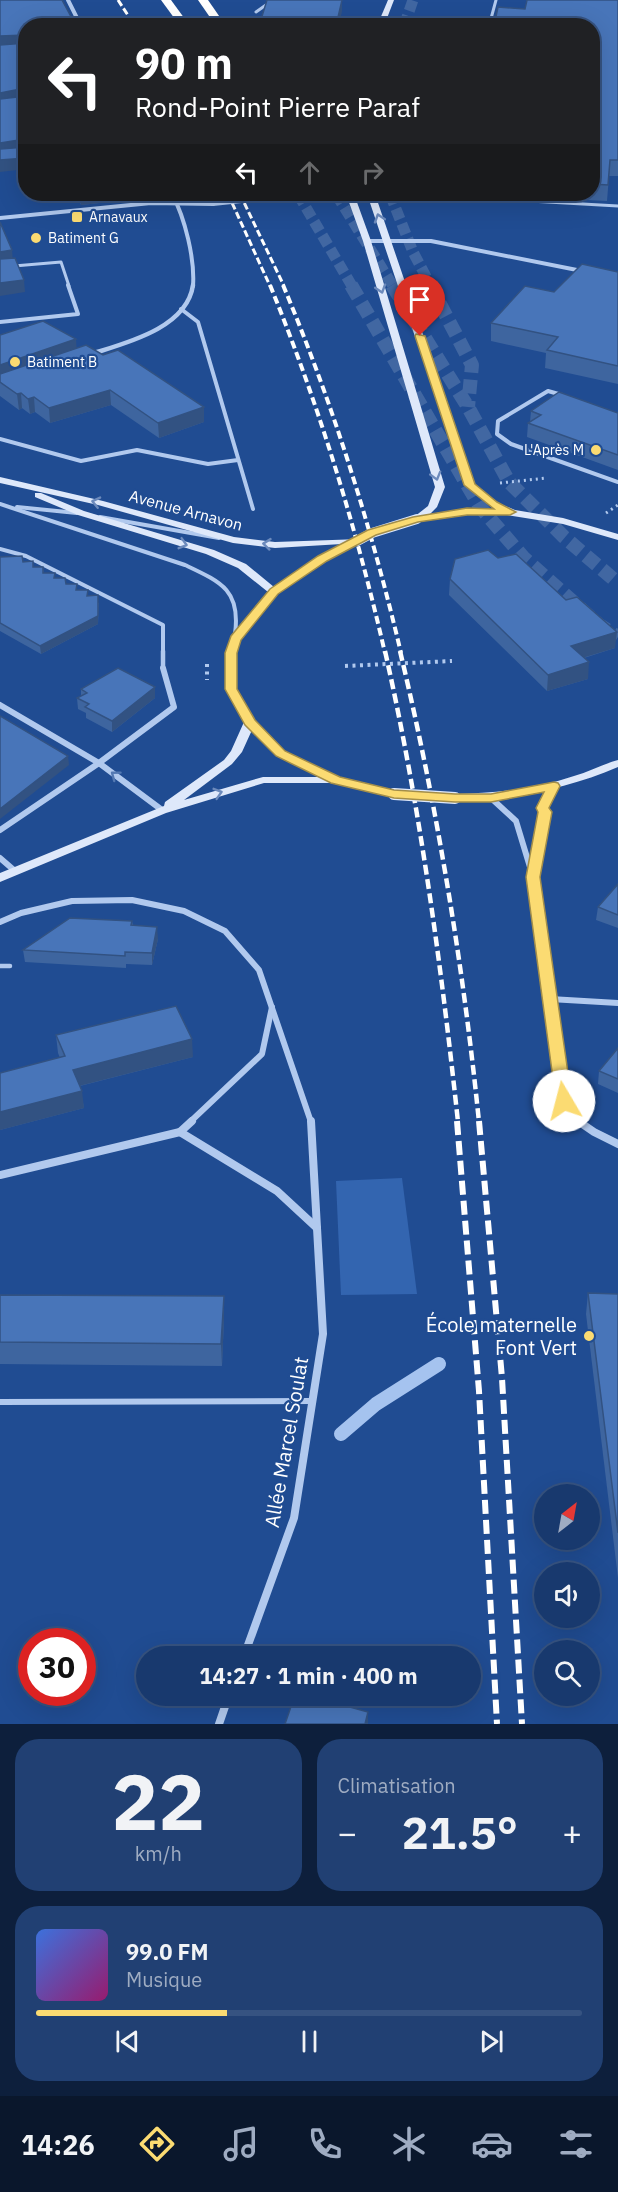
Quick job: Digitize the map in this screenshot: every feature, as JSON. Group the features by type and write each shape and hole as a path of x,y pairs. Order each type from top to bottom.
{"highway":[{"path":"165,0 179,18"},
{"path":"202,0 215,18"}],"main road":[{"path":"383,18 391,0"},
{"path":"353,201 367,241 440,487 432,507 417,519"},
{"path":"373,201 407,293 470,485 493,504 510,512"},
{"name":"Avenue Arnavon","path":"5,482 81,513 210,552 242,566 274,592"},
{"name":"Avenue Arnavon","path":"5,482 100,503 233,540 302,546 357,541"},
{"path":"618,537 554,519 510,512 467,512 417,519 372,533 322,558 274,592 235,639 231,653 231,689 250,722 281,754 336,780 394,794 491,798 590,777 618,763"},
{"path":"162,810 228,762 236,752 250,722"},
{"path":"0,878 162,810 263,780 336,780"}],"street":[{"path":"68,0 77,18"},
{"path":"0,218 177,203 213,204 240,201"},
{"path":"85,356 155,329 181,309 191,293 194,270 177,203"},
{"path":"367,241 412,239 442,242 583,271"},
{"path":"0,830 99,763 174,707 163,668"},
{"path":"0,705 99,763 162,810"},
{"path":"533,877 545,812 543,808 554,786"},
{"path":"491,798 516,821 533,877 564,1101 575,1120 618,1144"},
{"path":"0,858 15,871"},
{"name":"Allée Marcel Soulat","path":"0,922 21,913 72,901 132,900 184,911 225,931 259,970 311,1116 324,1334 294,1518 248,1646"},
{"path":"550,999 618,1003"},
{"path":"0,1175 180,1132 262,1054 273,1006"},
{"path":"180,1132 277,1191 317,1228"},
{"path":"219,1724 226,1706"}],"lane":[{"path":"256,12 273,0"},
{"path":"491,18 496,0"},
{"path":"530,201 618,206"},
{"path":"0,322 78,314 61,262 10,266"},
{"path":"181,309 198,322 253,509"},
{"path":"568,398 548,390 498,421 497,434 511,444 618,482"},
{"path":"0,439 81,461 137,450 208,464 238,460"},
{"path":"0,504 185,565 214,579 230,594 238,613 235,639"},
{"path":"8,506 81,513 233,540"},
{"path":"0,549 26,556 163,625 163,668"},
{"path":"0,966 10,966"},
{"path":"0,1402 313,1401"}],"path":[{"path":"490,484 555,478"},
{"path":"603,515 618,505"},
{"path":"345,666 452,661"}],"shaded area":[{"path":"402,1178 417,1294 341,1295 336,1181"}],"building":[{"path":"0,0 62,0 72,18 18,18 18,35 0,36"},
{"path":"267,0 342,0 338,18 261,18"},
{"path":"527,0 618,0 618,160 610,160 608,185 600,184 600,18 496,18 498,7 525,9"},
{"path":"18,44 18,89 0,93 0,45"},
{"path":"18,97 18,140 0,143 0,99"},
{"path":"18,148 18,159 0,160 0,149"},
{"path":"0,222 12,250 0,252"},
{"path":"15,258 24,280 0,283 0,259"},
{"path":"582,264 618,272 618,366 547,350 558,337 491,323 525,286 554,292"},
{"path":"43,321 76,339 0,365 0,335"},
{"path":"86,345 103,355 118,350 204,407 158,423 110,390 49,408 34,397 28,399 0,382 0,374"},
{"path":"559,392 618,413 618,455 528,423 541,415 531,411"},
{"path":"488,550 498,558 516,554 566,600 577,597 617,632 571,646 589,662 548,675 450,579 455,559"},
{"path":"22,556 23,562 33,561 33,567 43,567 43,573 55,573 54,578 65,578 66,584 77,584 76,590 88,590 87,596 98,595 98,616 40,646 0,623 0,557"},
{"path":"118,668 155,687 112,721 85,707 89,704 77,698 87,693 81,689"},
{"path":"0,716 68,756 0,809"},
{"path":"618,884 618,915 598,907"},
{"path":"70,918 132,921 131,925 157,927 152,953 125,952 125,956 23,950"},
{"path":"176,1006 192,1039 73,1070 82,1091 0,1112 0,1073 65,1056 56,1035"},
{"path":"618,1048 618,1079 599,1071"},
{"path":"588,1293 618,1294 618,1533"},
{"path":"0,1295 224,1296 221,1344 0,1342"},
{"path":"291,1706 346,1706 368,1712 365,1724 285,1724"}],"waterway":[{"path":"341,1434 376,1404 439,1364"}],"tunnel":[{"path":"407,18 413,0"},
{"path":"302,201 352,286"},
{"path":"340,201 393,286"},
{"path":"393,201 413,252 431,286"},
{"path":"351,285 480,507 524,558 598,624 618,637"},
{"path":"392,285 468,407"},
{"path":"430,285 472,365 468,407"},
{"path":"468,407 509,482 564,537 618,583"}],"railway":[{"path":"118,0 130,18"},
{"path":"231,201 270,286"},
{"path":"243,201 284,286"},
{"path":"270,285 305,375 335,467 362,559 385,653"},
{"path":"283,285 318,375 364,512 401,653"},
{"path":"385,651 419,826 458,1122"},
{"path":"400,651 426,768 457,944 479,1122"},
{"path":"457,1121 479,1391 497,1724"},
{"path":"479,1121 502,1378 522,1724"}],"place":[{"name":"Arnavaux","path":"77,217"},
{"name":"Batiment G","path":"36,238"},
{"name":"Batiment B","path":"15,362"},
{"name":"L'Après M","path":"596,450"},
{"name":"École maternelle Font Vert","path":"589,1336"}],"route":[{"path":"420,336 461,464 470,485 493,504 510,512 467,512 417,519 372,533 322,558 274,592 235,639 231,653 231,689 250,722 281,754 336,780 394,794 455,798 491,798 554,786 543,808 545,812 533,877 564,1101"}]}
